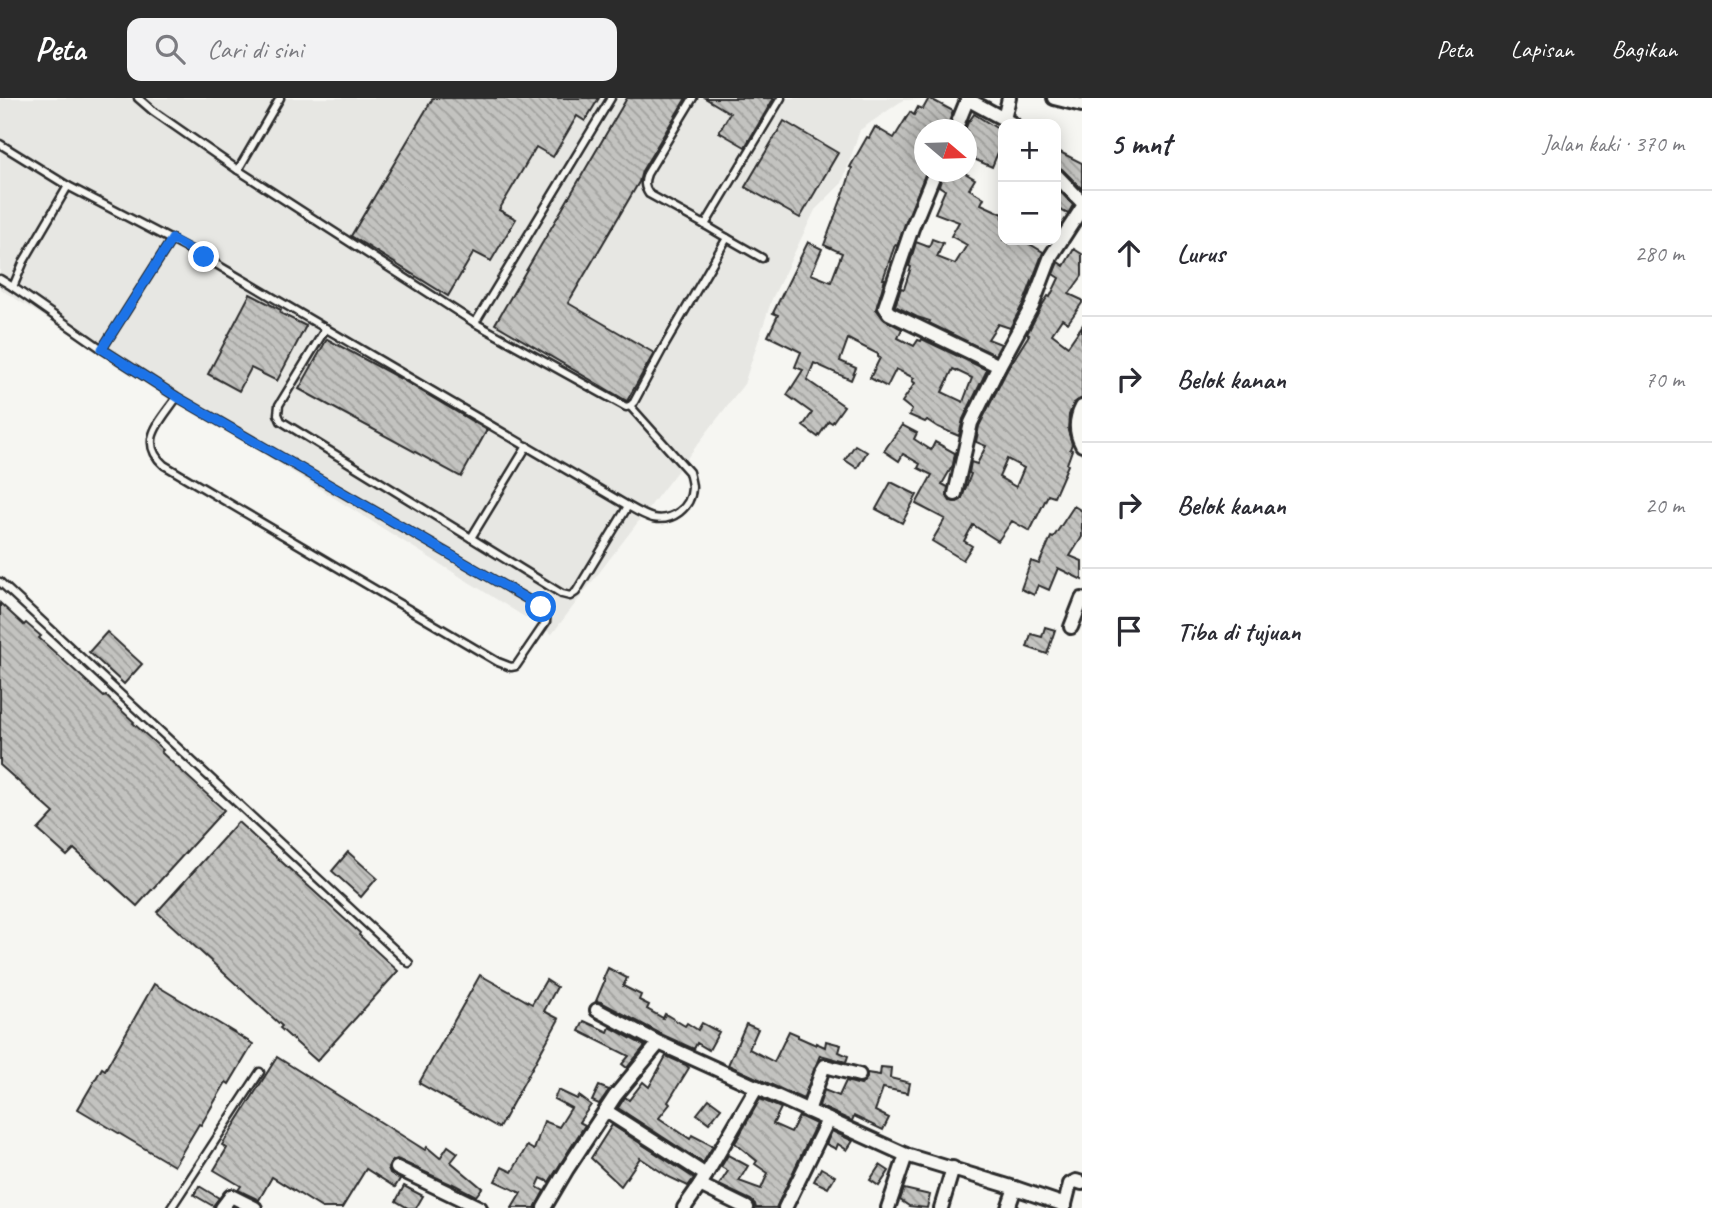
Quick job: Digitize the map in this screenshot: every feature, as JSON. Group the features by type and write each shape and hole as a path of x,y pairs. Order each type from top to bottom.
{"street":[{"path":"1009,98 1009,119"},
{"path":"1054,98 1082,104"},
{"path":"959,119 967,99 1004,119"},
{"path":"1061,180 1082,202"},
{"path":"930,182 885,307 889,313 999,366"},
{"path":"955,494 971,423 1032,306 1051,256 1082,208"},
{"path":"1082,407 1076,428 1082,445"},
{"path":"1071,626 1082,599"},
{"path":"597,1010 659,1043 906,1155 1015,1188 1064,1207 1070,1184 1076,1181 1082,1183"},
{"path":"544,1208 567,1168 606,1111 659,1043"},
{"path":"808,1111 825,1066 859,1075"},
{"path":"684,1208 757,1087"},
{"path":"606,1111 747,1208"},
{"path":"785,1208 828,1120"},
{"path":"888,1208 906,1155"},
{"path":"397,1168 480,1208"},
{"path":"945,1207 953,1168"},
{"path":"1009,1208 1015,1188"},
{"path":"222,1208 231,1196 255,1208"}],"lane":[{"path":"0,144 68,186 172,239 628,506 652,518 666,519 683,509 690,499 693,485 689,472 630,406 621,405 475,323 238,170 138,98"},
{"path":"238,170 280,98"},
{"path":"475,323 611,98"},
{"path":"693,98 647,174 645,188 649,194 762,258"},
{"path":"705,225 781,98"},
{"path":"13,287 24,261 68,186"},
{"path":"630,406 727,238"},
{"path":"102,349 172,239"},
{"path":"0,279 177,397 541,607 547,616 540,632 516,666 505,666 164,465 151,450 151,439 177,397"},
{"path":"326,328 279,405 278,414 281,421 562,594 570,596 576,592 628,506"},
{"path":"471,538 527,446"},
{"path":"0,582 409,963"},
{"path":"171,1208 260,1072"}],"shaded area":[{"path":"0,98 924,99 903,100 860,130 842,183 815,210 772,299 744,384 552,634 0,289"}],"building":[{"path":"433,98 599,98 585,121 577,116 553,157 536,147 499,210 516,219 491,261 474,252 448,296 351,236"},
{"path":"627,98 686,98 568,303 654,353 627,401 495,324"},
{"path":"705,98 774,98 745,147 719,132 730,113"},
{"path":"929,98 953,111 950,119 914,119 914,182 922,182 897,246 895,245 876,309 885,320 902,329 898,338 914,346 922,339 987,370 963,419 959,436 927,420 925,422 909,415 912,410 902,402 915,383 912,381 914,378 896,369 887,387 870,378 880,358 878,354 848,339 840,361 856,368 851,380 814,363 807,380 844,406 818,437 803,426 812,413 787,395 803,370 795,367 801,352 768,336 778,315 773,313 808,242 822,249 811,274 831,282 842,253 824,245 847,184 852,168 850,167 875,127 894,138 910,112 914,115 918,107 923,109","holes":["953,369 972,378 963,402 942,392"]},
{"path":"974,114 998,129 998,152 992,167 977,160 977,119 971,119"},
{"path":"784,121 838,153 800,218 745,187"},
{"path":"1061,152 1082,163 1082,189 1062,169"},
{"path":"940,182 973,182 969,189 984,198 981,204 998,212 998,245 1031,245 1043,252 1024,302 1010,328 998,324 988,339 1001,344 995,355 895,306 901,288 904,289 916,242 929,247 932,239 943,243 937,257 955,264 967,245 951,236 959,222 935,213 945,190 939,186"},
{"path":"1061,192 1073,205 1068,214 1061,210"},
{"path":"1074,249 1082,254 1082,276 1069,294 1082,300 1082,303 1068,323 1062,319 1052,334 1068,346 1082,326 1082,398 1074,403 1069,415 1068,431 1072,450 1068,465 1054,497 1048,495 1030,531 1012,521 998,541 973,525 964,541 972,546 963,560 932,541 945,519 916,504 932,475 918,468 920,464 903,454 899,461 884,451 902,425 917,433 914,439 931,450 935,442 955,453 953,465 942,484 948,487 947,496 950,501 961,500 971,474 971,462 977,464 986,446 976,442 979,426 1007,370 1029,335 1027,334 1041,307 1048,296 1050,297 1059,278 1053,274 1058,262 1064,266","holes":["1007,459 1024,468 1016,487 999,477"]},
{"path":"250,294 306,326 277,381 251,368 239,391 208,374"},
{"path":"327,339 487,430 461,477 299,389"},
{"path":"855,445 867,452 857,468 845,460"},
{"path":"891,482 917,495 902,523 876,509"},
{"path":"1074,506 1082,511 1082,537 1070,556 1082,561 1082,580 1058,568 1049,590 1038,585 1034,595 1021,589 1031,561 1039,564 1051,537 1053,538"},
{"path":"0,603 41,636 39,638 106,696 224,810 137,906 74,849 67,856 38,830 54,813 0,765"},
{"path":"1045,627 1055,630 1047,654 1027,647 1031,634 1042,637"},
{"path":"107,632 142,664 124,684 89,652"},
{"path":"238,822 398,971 317,1061 157,912"},
{"path":"348,852 377,878 361,897 332,871"},
{"path":"608,968 627,978 623,986 641,995 639,1000 649,1005 647,1009 663,1018 665,1014 685,1026 687,1023 698,1030 702,1023 719,1032 709,1050 697,1043 694,1049 596,1001"},
{"path":"480,975 532,1004 546,980 557,987 544,1011 559,1019 499,1128 419,1083"},
{"path":"154,984 253,1044 174,1166 78,1109 102,1068 105,1070"},
{"path":"584,1021 608,1032 610,1027 645,1046 627,1068 622,1064 629,1056 579,1031"},
{"path":"746,1024 758,1029 749,1049 774,1062 789,1031 816,1045 825,1047 826,1041 841,1045 839,1052 848,1056 846,1062 820,1055 803,1099 728,1065"},
{"path":"666,1056 689,1068 668,1102 670,1104 659,1118 690,1139 692,1135 713,1146 703,1163 618,1108 625,1097 629,1100 643,1082 649,1087"},
{"path":"277,1057 425,1150 427,1147 440,1158 448,1146 458,1153 451,1162 482,1188 476,1196 397,1159 392,1161 388,1168 390,1173 400,1179 395,1187 366,1169 342,1208 322,1208 272,1177 259,1200 238,1190 241,1186 214,1170 227,1148 222,1145"},
{"path":"881,1067 891,1068 890,1078 910,1083 908,1093 883,1088 875,1111 889,1118 883,1130 854,1116 852,1121 819,1106 824,1090 839,1096 846,1081 861,1085 867,1078 867,1073 880,1075"},
{"path":"599,1086 609,1090 599,1104 592,1101"},
{"path":"558,1090 577,1099 579,1096 591,1105 579,1122 585,1125 549,1182 541,1178 537,1187 544,1191 535,1208 512,1208 521,1193 495,1181 502,1167 512,1172 527,1146 534,1150 544,1121 559,1127 571,1108 554,1099"},
{"path":"709,1099 721,1108 709,1123 697,1114"},
{"path":"760,1099 781,1108 773,1124 791,1132 799,1116 816,1124 776,1208 756,1208 751,1200 719,1185 728,1171 721,1167 728,1155 748,1166 739,1181 761,1189 768,1173 735,1143"},
{"path":"612,1125 694,1178 688,1186 640,1158 621,1186 591,1158"},
{"path":"832,1131 853,1141 847,1150 838,1144 836,1149 826,1144"},
{"path":"880,1165 889,1171 879,1186 870,1180"},
{"path":"821,1168 835,1176 828,1188 814,1181"},
{"path":"199,1186 219,1198 213,1206 194,1195"},
{"path":"404,1186 423,1196 416,1208 408,1208 396,1201"},
{"path":"904,1189 930,1195 927,1208 909,1206 900,1200"}],"route":[{"path":"204,257 172,239 102,349 177,397 541,607"}]}
